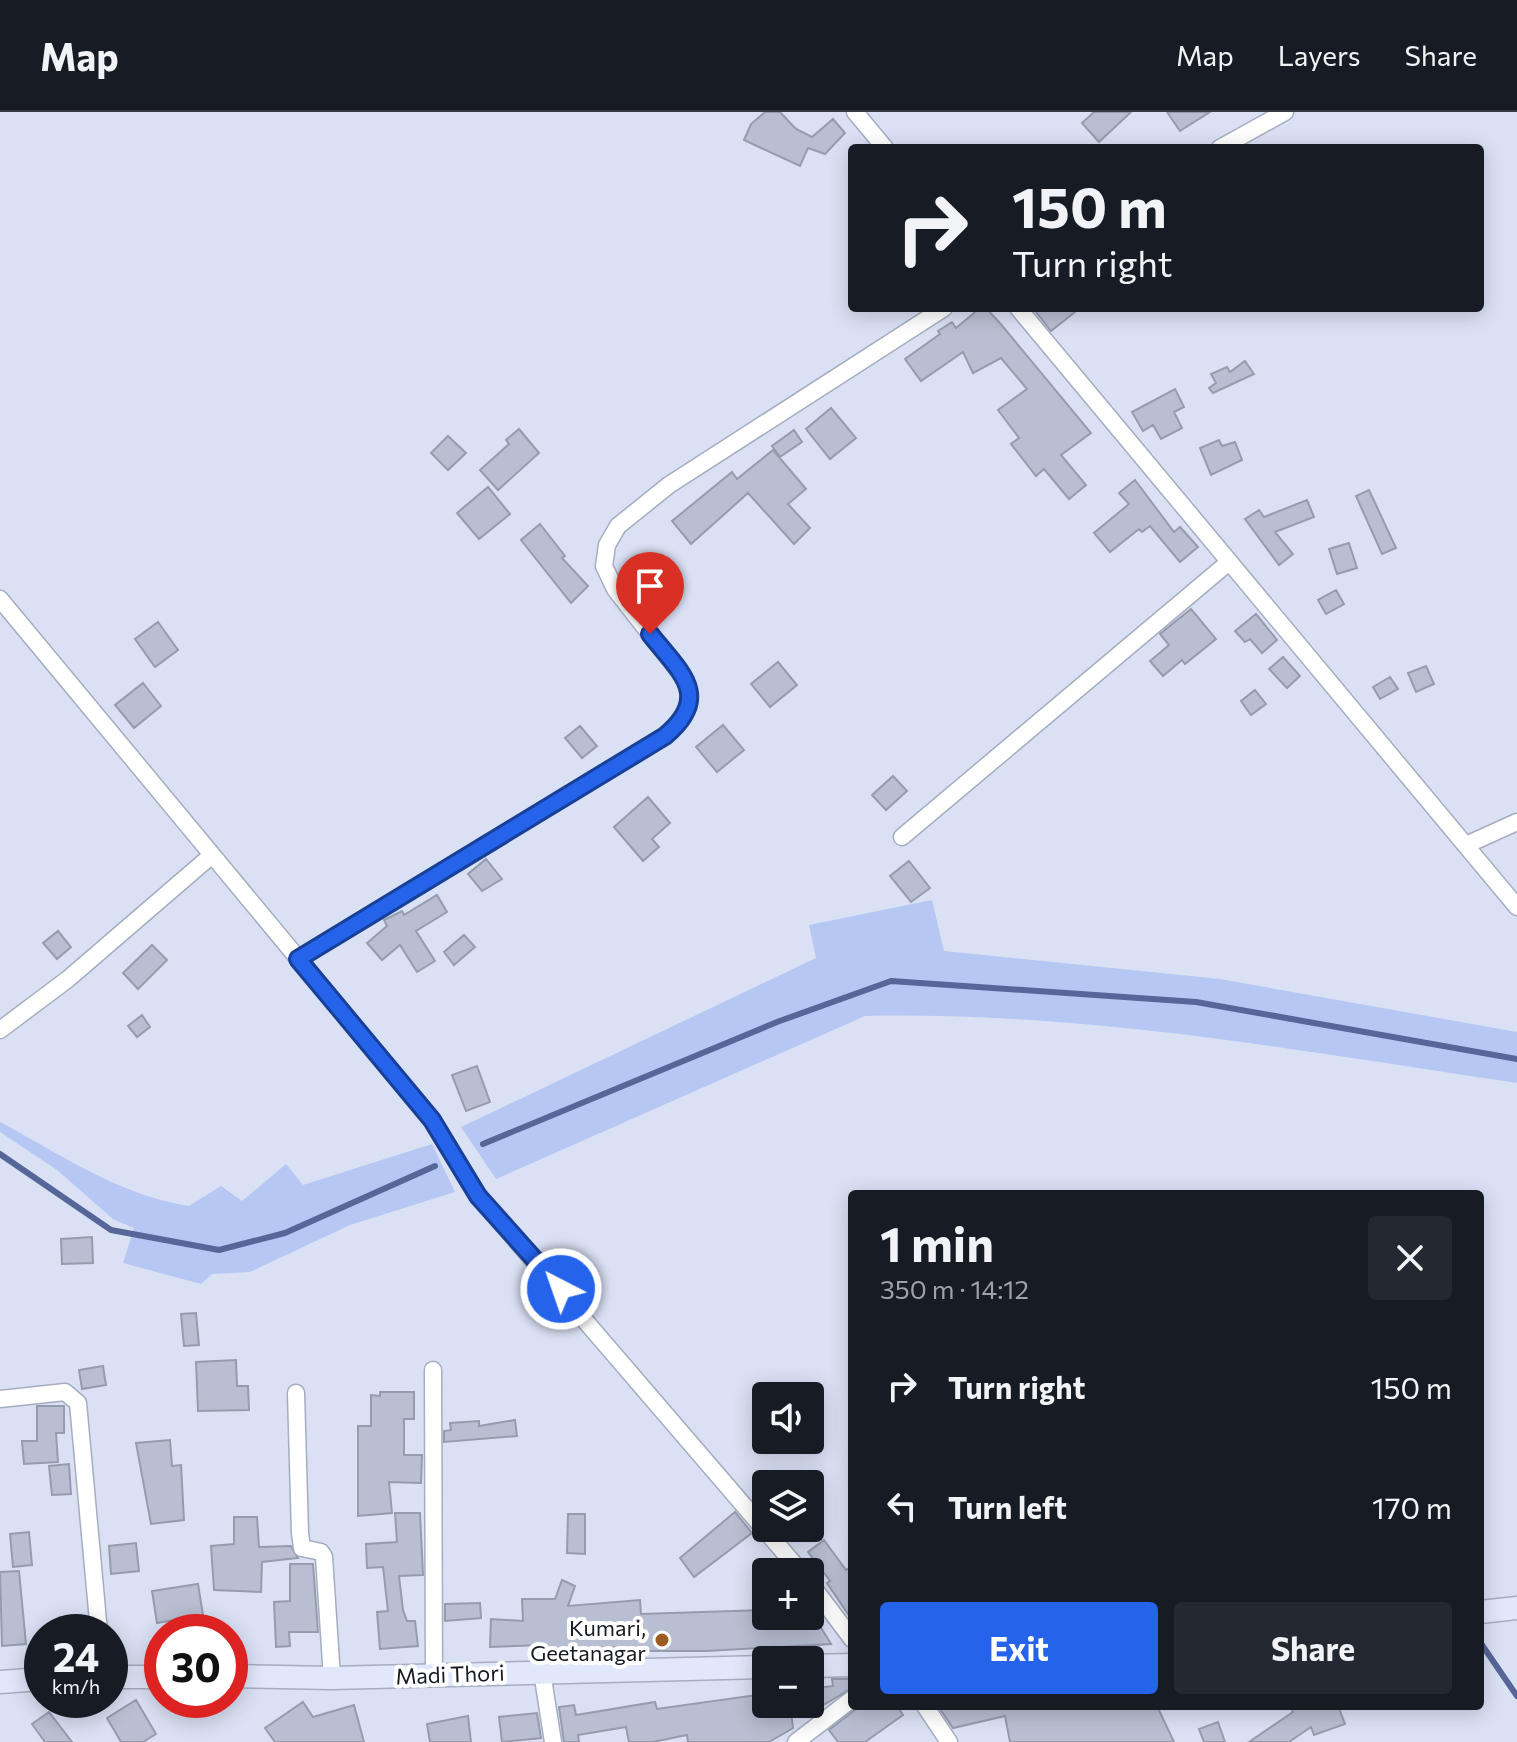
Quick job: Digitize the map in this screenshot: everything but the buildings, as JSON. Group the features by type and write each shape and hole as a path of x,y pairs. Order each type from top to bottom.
{"main road":[{"path":"1484,1612 1517,1608"},
{"path":"824,1666 848,1665"},
{"name":"Madi Thori","path":"248,1676 332,1678 752,1667"},
{"path":"0,1682 24,1680"}],"street":[{"path":"855,112 882,144"},
{"path":"1227,144 1285,112"},
{"path":"298,959 665,736 682,722 691,695 685,679 615,589 604,566 607,545 618,526 669,485 938,312"},
{"path":"1021,312 1517,907"},
{"path":"902,837 1229,562"},
{"path":"0,599 432,1120 478,1196 789,1558"},
{"path":"1466,845 1517,822"},
{"path":"0,1030 68,979 212,855"},
{"path":"433,1370 434,1674"},
{"path":"0,1399 65,1392 78,1403 97,1614"},
{"path":"296,1393 300,1533 302,1548 321,1552 324,1557 332,1678"},
{"path":"824,1602 848,1634"},
{"path":"542,1672 553,1742"},
{"path":"796,1742 848,1702"},
{"path":"928,1710 949,1742"}],"shaded area":[{"path":"932,900 944,951 1220,979 1517,1032 1517,1083 1274,1046 1110,1027 947,1016 865,1016 496,1179 461,1127 816,958 809,925"},
{"path":"0,1122 115,1183 164,1201 189,1206 221,1186 242,1201 286,1164 303,1185 432,1144 455,1192 350,1225 250,1272 212,1274 201,1284 123,1263 134,1228 113,1219 57,1170 0,1132"}],"waterway":[{"path":"483,1144 777,1022 891,981 1196,1002 1517,1059"},
{"path":"0,1154 111,1230 219,1250 285,1233 435,1166"},
{"path":"1484,1648 1517,1696"}],"place":[{"name":"Kumari, Geetanagar","path":"662,1640"}],"route":[{"path":"561,1289 478,1196 432,1120 298,959 665,736 682,722 691,695 685,679 650,634"}]}
